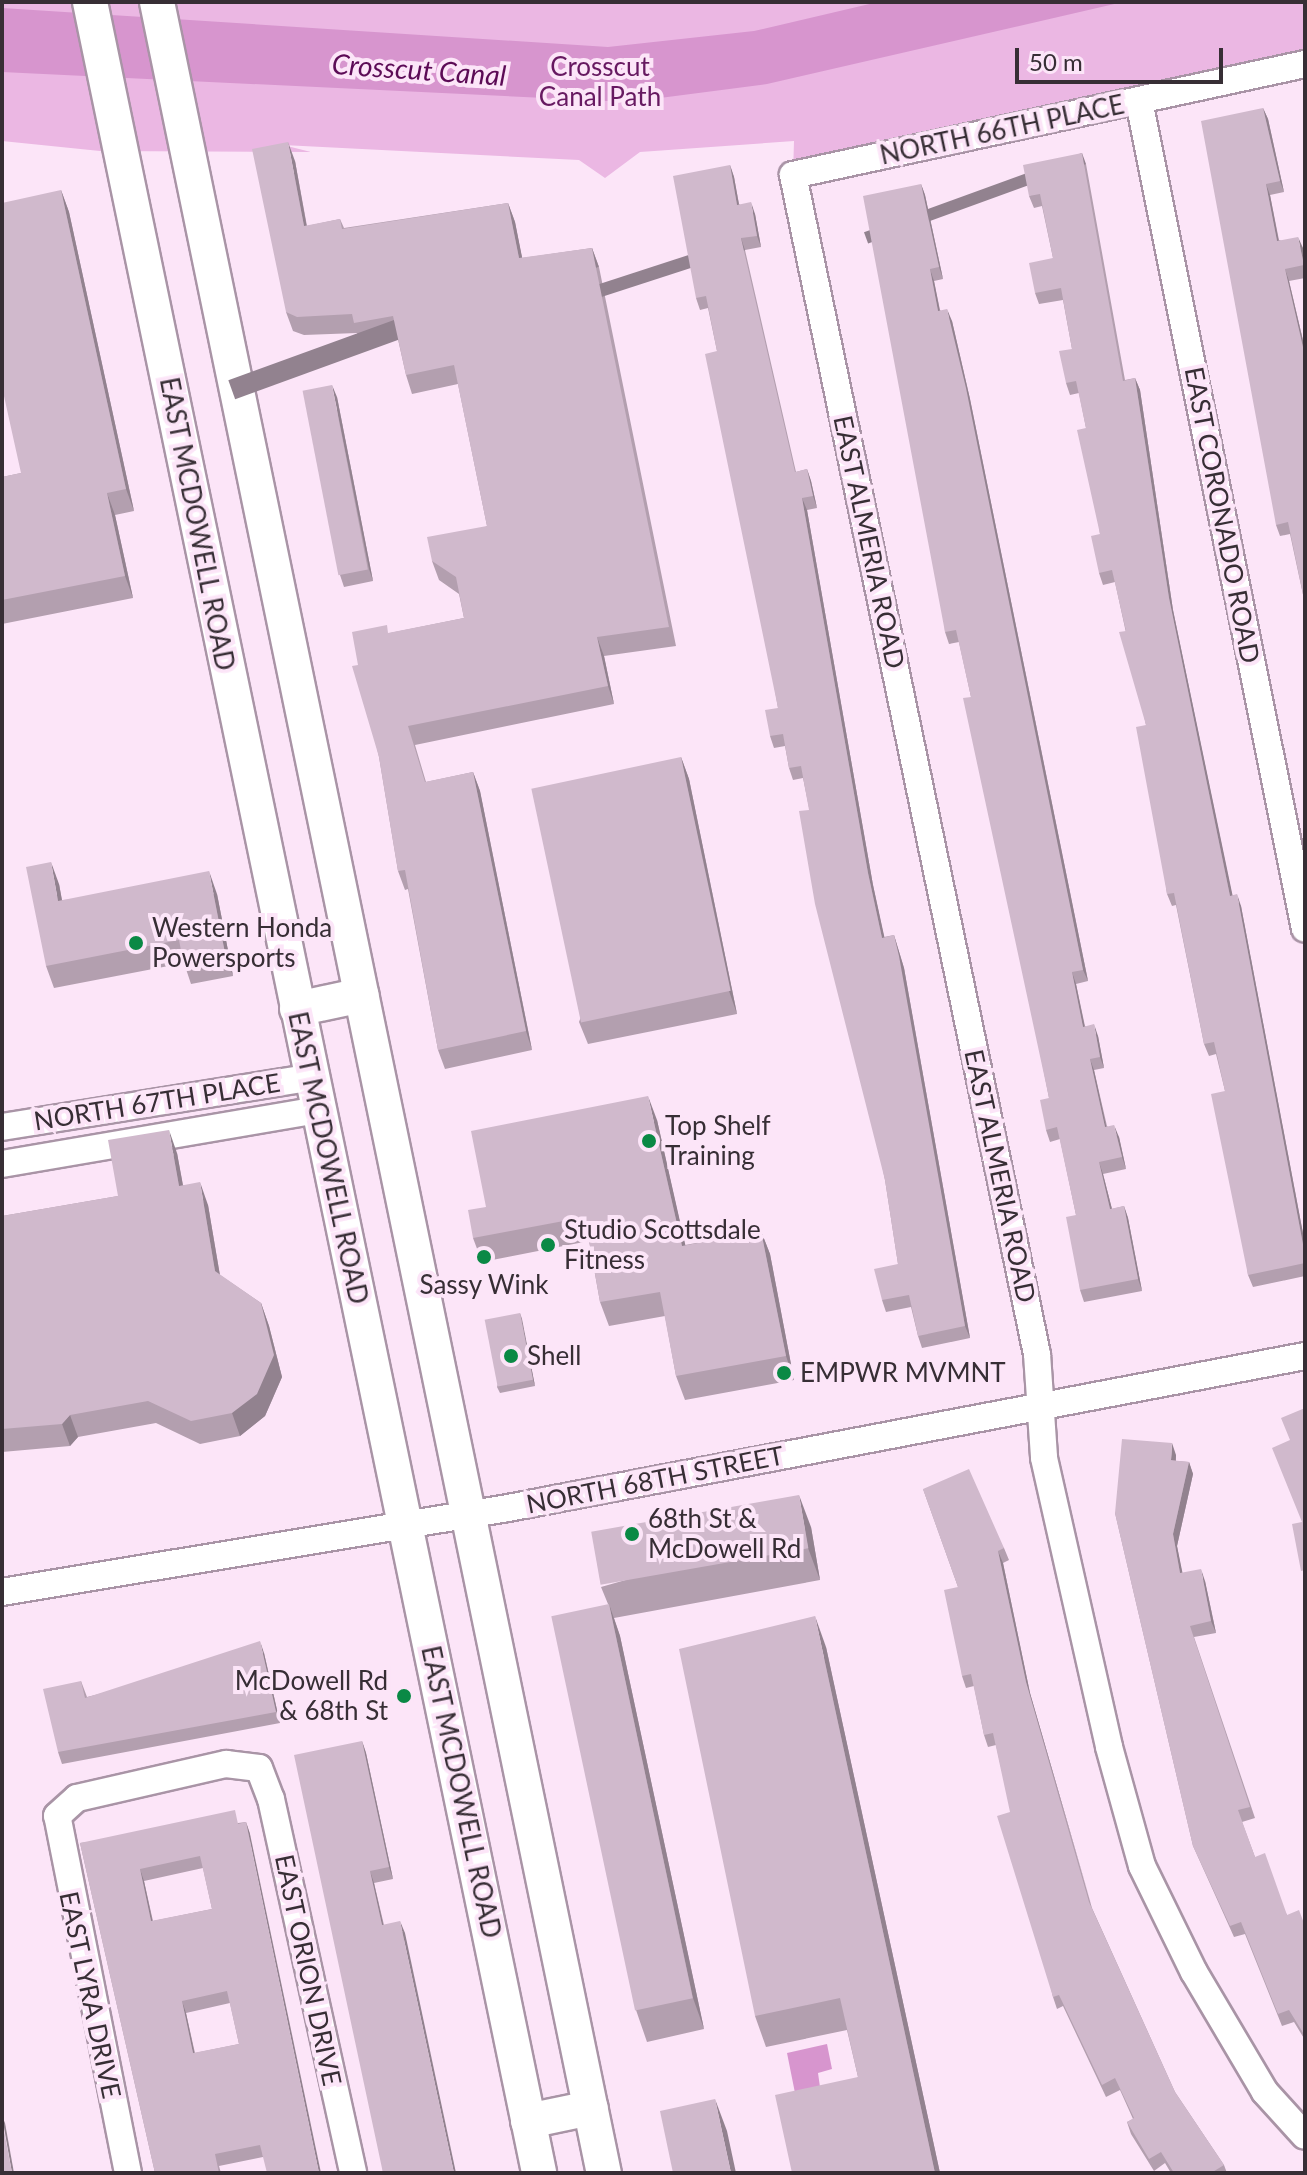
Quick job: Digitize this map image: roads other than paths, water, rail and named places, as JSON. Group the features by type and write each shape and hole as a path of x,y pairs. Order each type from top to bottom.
{"main road":[{"name":"EAST MCDOWELL ROAD","path":"91,6 539,2173"},
{"path":"158,7 604,2173"},
{"path":"297,1009 362,995"},
{"path":"528,2121 591,2108"}],"street":[{"name":"NORTH 66TH PLACE","path":"793,175 1305,64"},
{"name":"EAST CORONADO ROAD","path":"1139,101 1305,929"},
{"name":"EAST ALMERIA ROAD","path":"793,175 1037,1354 1044,1458 1142,1866 1265,2092 1305,2136"},
{"name":"NORTH 67TH PLACE","path":"2,1127 313,1077"},
{"name":"NORTH 67TH PLACE","path":"2,1164 319,1110"},
{"name":"NORTH 68TH STREET","path":"2,1592 468,1514 1305,1356"},
{"name":"EAST ORION DRIVE","path":"57,1816 77,1798 226,1764 259,1768 353,2173"},
{"name":"EAST LYRA DRIVE","path":"57,1816 128,2173"}],"water":[{"name":"Crosscut Canal","path":"878,2 1123,2 767,84 629,102 2,72 2,8 608,47 754,31"},
{"path":"827,2044 832,2069 818,2073 820,2087 795,2093 787,2053"}],"place":[{"name":"Western Honda Powersports","path":"136,943"},
{"name":"Top Shelf Training","path":"649,1141"},
{"name":"Studio Scottsdale Fitness","path":"548,1245"},
{"name":"Sassy Wink","path":"484,1257"},
{"name":"Shell","path":"511,1356"},
{"name":"EMPWR MVMNT","path":"784,1373"},
{"name":"68th St & McDowell Rd","path":"632,1534"},
{"name":"McDowell Rd & 68th St","path":"404,1696"}],"park label":[{"name":"Crosscut Canal Path","path":"600,82"}]}
